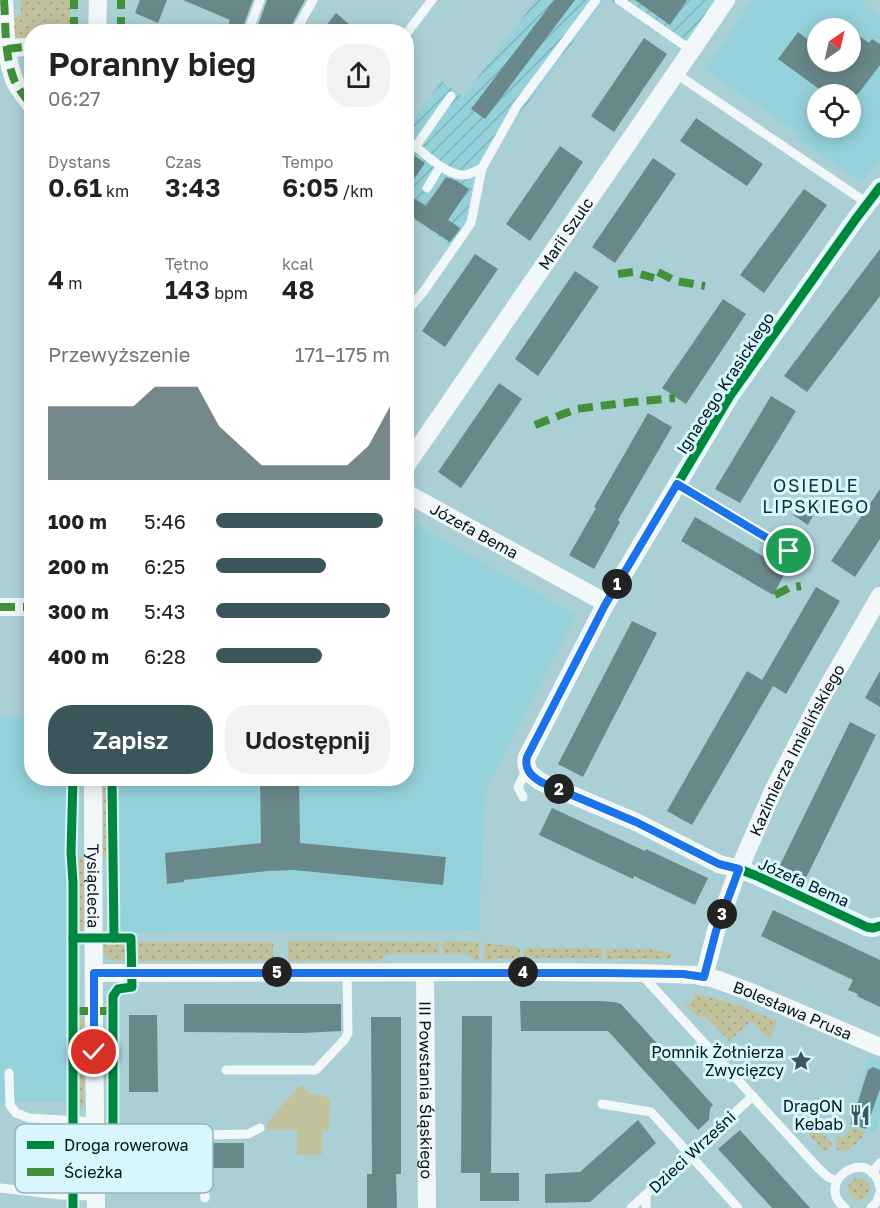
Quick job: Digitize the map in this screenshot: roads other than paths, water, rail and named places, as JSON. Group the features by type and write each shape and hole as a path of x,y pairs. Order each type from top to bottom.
{"street":[{"path":"4,0 7,49 16,84 24,95"},
{"name":"Marii Szulc","path":"414,454 726,0"},
{"path":"96,2 97,24"},
{"path":"7,49 24,47"},
{"name":"Ignacego Krasickiego","path":"606,603 730,396 880,187"},
{"name":"Józefa Bema","path":"414,497 606,603"},
{"name":"Kazimierza Imielińskiego","path":"704,977 716,931 739,869 784,769 819,702 880,596"},
{"path":"527,769 527,757 606,603"},
{"path":"0,607 24,608"},
{"name":"Józefa Bema","path":"527,769 541,782 636,822 719,864 739,869 867,927 880,926"},
{"name":"Tysiąclecia","path":"93,786 95,1122"},
{"name":"Bolesława Prusa","path":"94,973 683,974 726,983 772,1000 880,1047"},
{"name":"III Powstania Śląskiego","path":"425,973 427,1208"}],"lane":[{"path":"300,24 313,0"},
{"path":"414,24 432,0"},
{"path":"414,303 471,223 482,168 517,106 596,0"},
{"path":"251,24 259,1"},
{"path":"623,1 691,50"},
{"path":"675,73 867,203"},
{"path":"452,96 416,146 440,167 457,174 465,176 482,168"},
{"path":"427,188 440,167"},
{"path":"677,484 789,551"},
{"path":"523,796 518,787 527,769"},
{"path":"226,1070 315,1070 348,1033 347,973"},
{"path":"640,973 818,1168 837,1181"},
{"path":"9,1073 10,1105 16,1113 29,1118 95,1122"},
{"name":"Dzieci Wrześni","path":"631,1208 753,1096"},
{"path":"602,1104 651,1112 738,1208"},
{"path":"213,1135 248,1134 260,1128"},
{"path":"872,1173 880,1162"},
{"path":"845,1208 838,1201 836,1194 837,1181 847,1170 860,1167 872,1173 880,1187"},
{"path":"0,1188 15,1190"},
{"path":"43,1193 96,1202"},
{"path":"205,1193 205,1198"},
{"path":"871,1208 877,1202 880,1193"},
{"path":"646,1195 646,1208"}],"place":[{"name":"Pomnik Żołnierza Zwycięzcy","path":"801,1061"},
{"name":"DragON Kebab","path":"860,1115"}],"district":[{"name":"OSIEDLE LIPSKIEGO","path":"816,495"}]}
